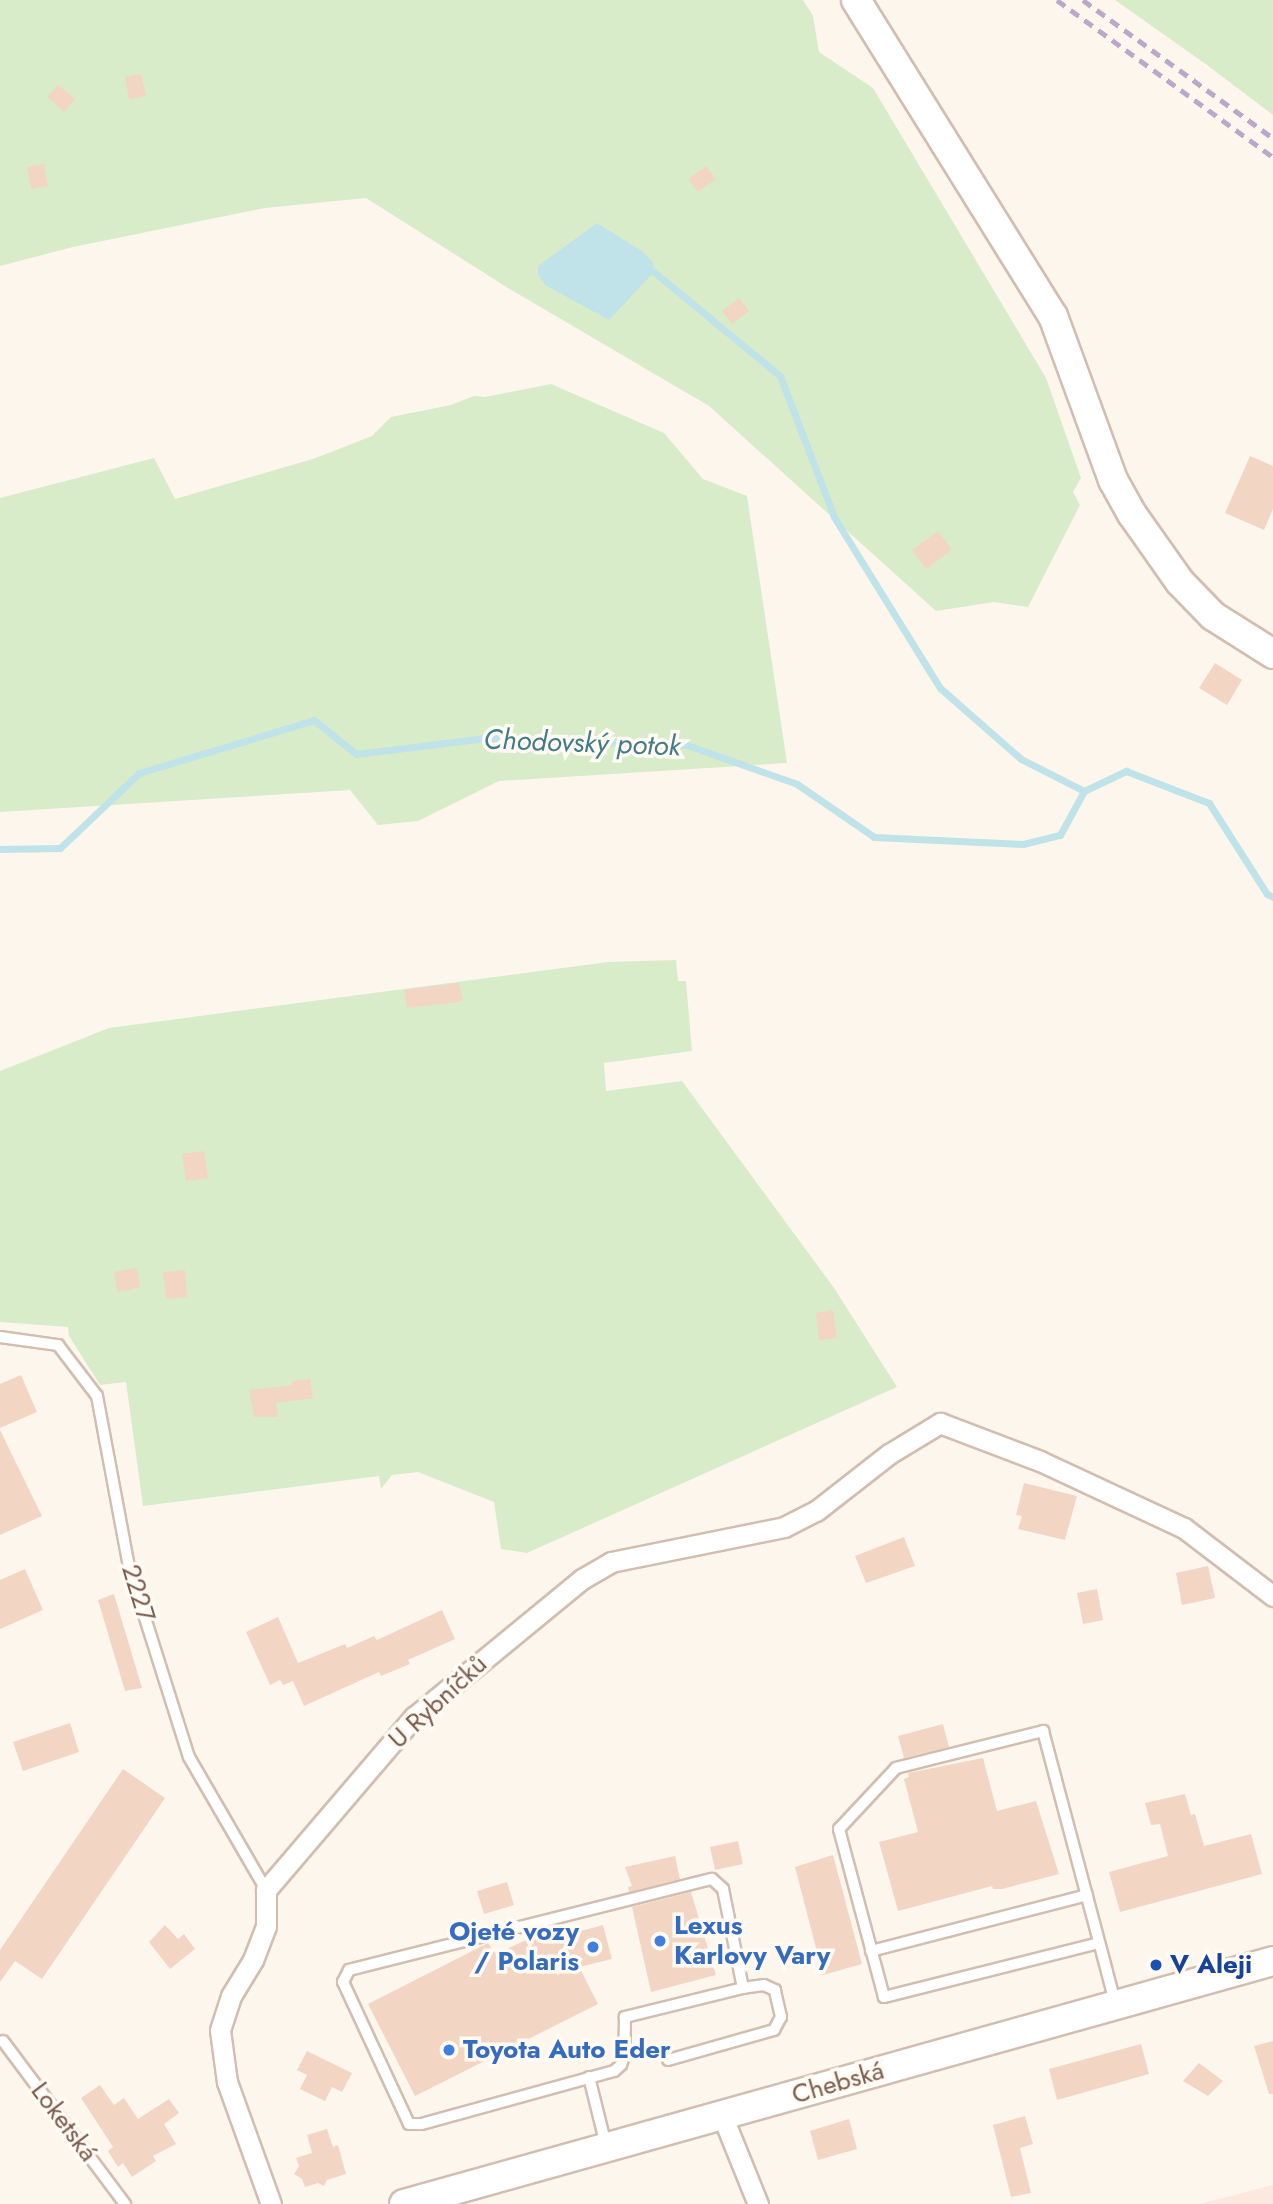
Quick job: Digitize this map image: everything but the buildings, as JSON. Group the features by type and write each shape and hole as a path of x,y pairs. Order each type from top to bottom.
{"street":[{"path":"856,0 1053,316 1113,480 1132,514 1180,582 1213,616 1273,654"},
{"name":"U Rybníčků","path":"266,1890 414,1717 582,1579 611,1562 784,1527 816,1511 889,1454 940,1423 1040,1461 1184,1528 1273,1596"},
{"path":"266,1890 266,1926 253,1961 232,1996 220,2030 227,2082 271,2204"},
{"name":"Chebská","path":"404,2204 1273,1961"},
{"path":"722,2115 758,2204"}],"lane":[{"name":"2227","path":"0,1337 58,1345 97,1395 129,1567 189,1756 266,1890"},
{"path":"1100,1943 884,1997 839,1829 896,1768 1043,1731 1100,1943 1116,2005"},
{"path":"668,2060 774,2030 781,2017 775,1990 764,1985 743,1988 632,2013 622,2023 624,2056 621,2065 614,2071 421,2124 409,2124 343,1982 349,1970 712,1879 723,1889 743,1988"},
{"path":"871,1951 1087,1895"},
{"name":"Loketská","path":"3,2041 125,2204"},
{"path":"589,2077 607,2147"}],"shaded area":[{"path":"1273,2185 1273,2204 1199,2204"}],"green space":[{"path":"0,0 803,0 813,16 819,52 873,88 1046,378 1081,478 1073,492 1080,505 1028,607 994,602 936,611 709,406 508,288 366,198 265,208 73,247 0,266"},
{"path":"1115,0 1273,0 1273,115 1207,65"},
{"path":"551,384 664,433 703,479 747,496 787,763 499,781 418,821 378,825 350,790 0,812 0,498 154,458 175,499 313,459 372,436 391,417 451,405 474,396 485,397"},
{"path":"676,960 678,981 686,981 692,1051 604,1063 606,1091 682,1081 834,1288 897,1387 527,1553 501,1549 494,1502 418,1472 392,1475 381,1489 379,1476 143,1506 126,1382 100,1385 69,1336 68,1327 0,1322 0,1071 109,1028 608,962"}],"water":[{"path":"597,223 642,251 653,262 654,272 609,320 545,285 538,274 538,266"}],"waterway":[{"path":"654,272 780,376 834,517 940,688 1021,759 1084,791"},
{"name":"Chodovský potok","path":"0,849 60,848 139,773 314,720 356,754 486,738 687,745 797,784 874,837 1023,844 1060,835 1084,791 1126,771 1209,803 1267,894 1273,897"}],"railway":[{"path":"1057,0 1273,157"},
{"path":"1083,0 1273,138"}],"place":[{"name":"Lexus Karlovy Vary","path":"660,1941"},
{"name":"Ojeté vozy / Polaris","path":"593,1947"},
{"name":"V Aleji","path":"1156,1965"},
{"name":"Toyota Auto Eder","path":"449,2050"}]}
